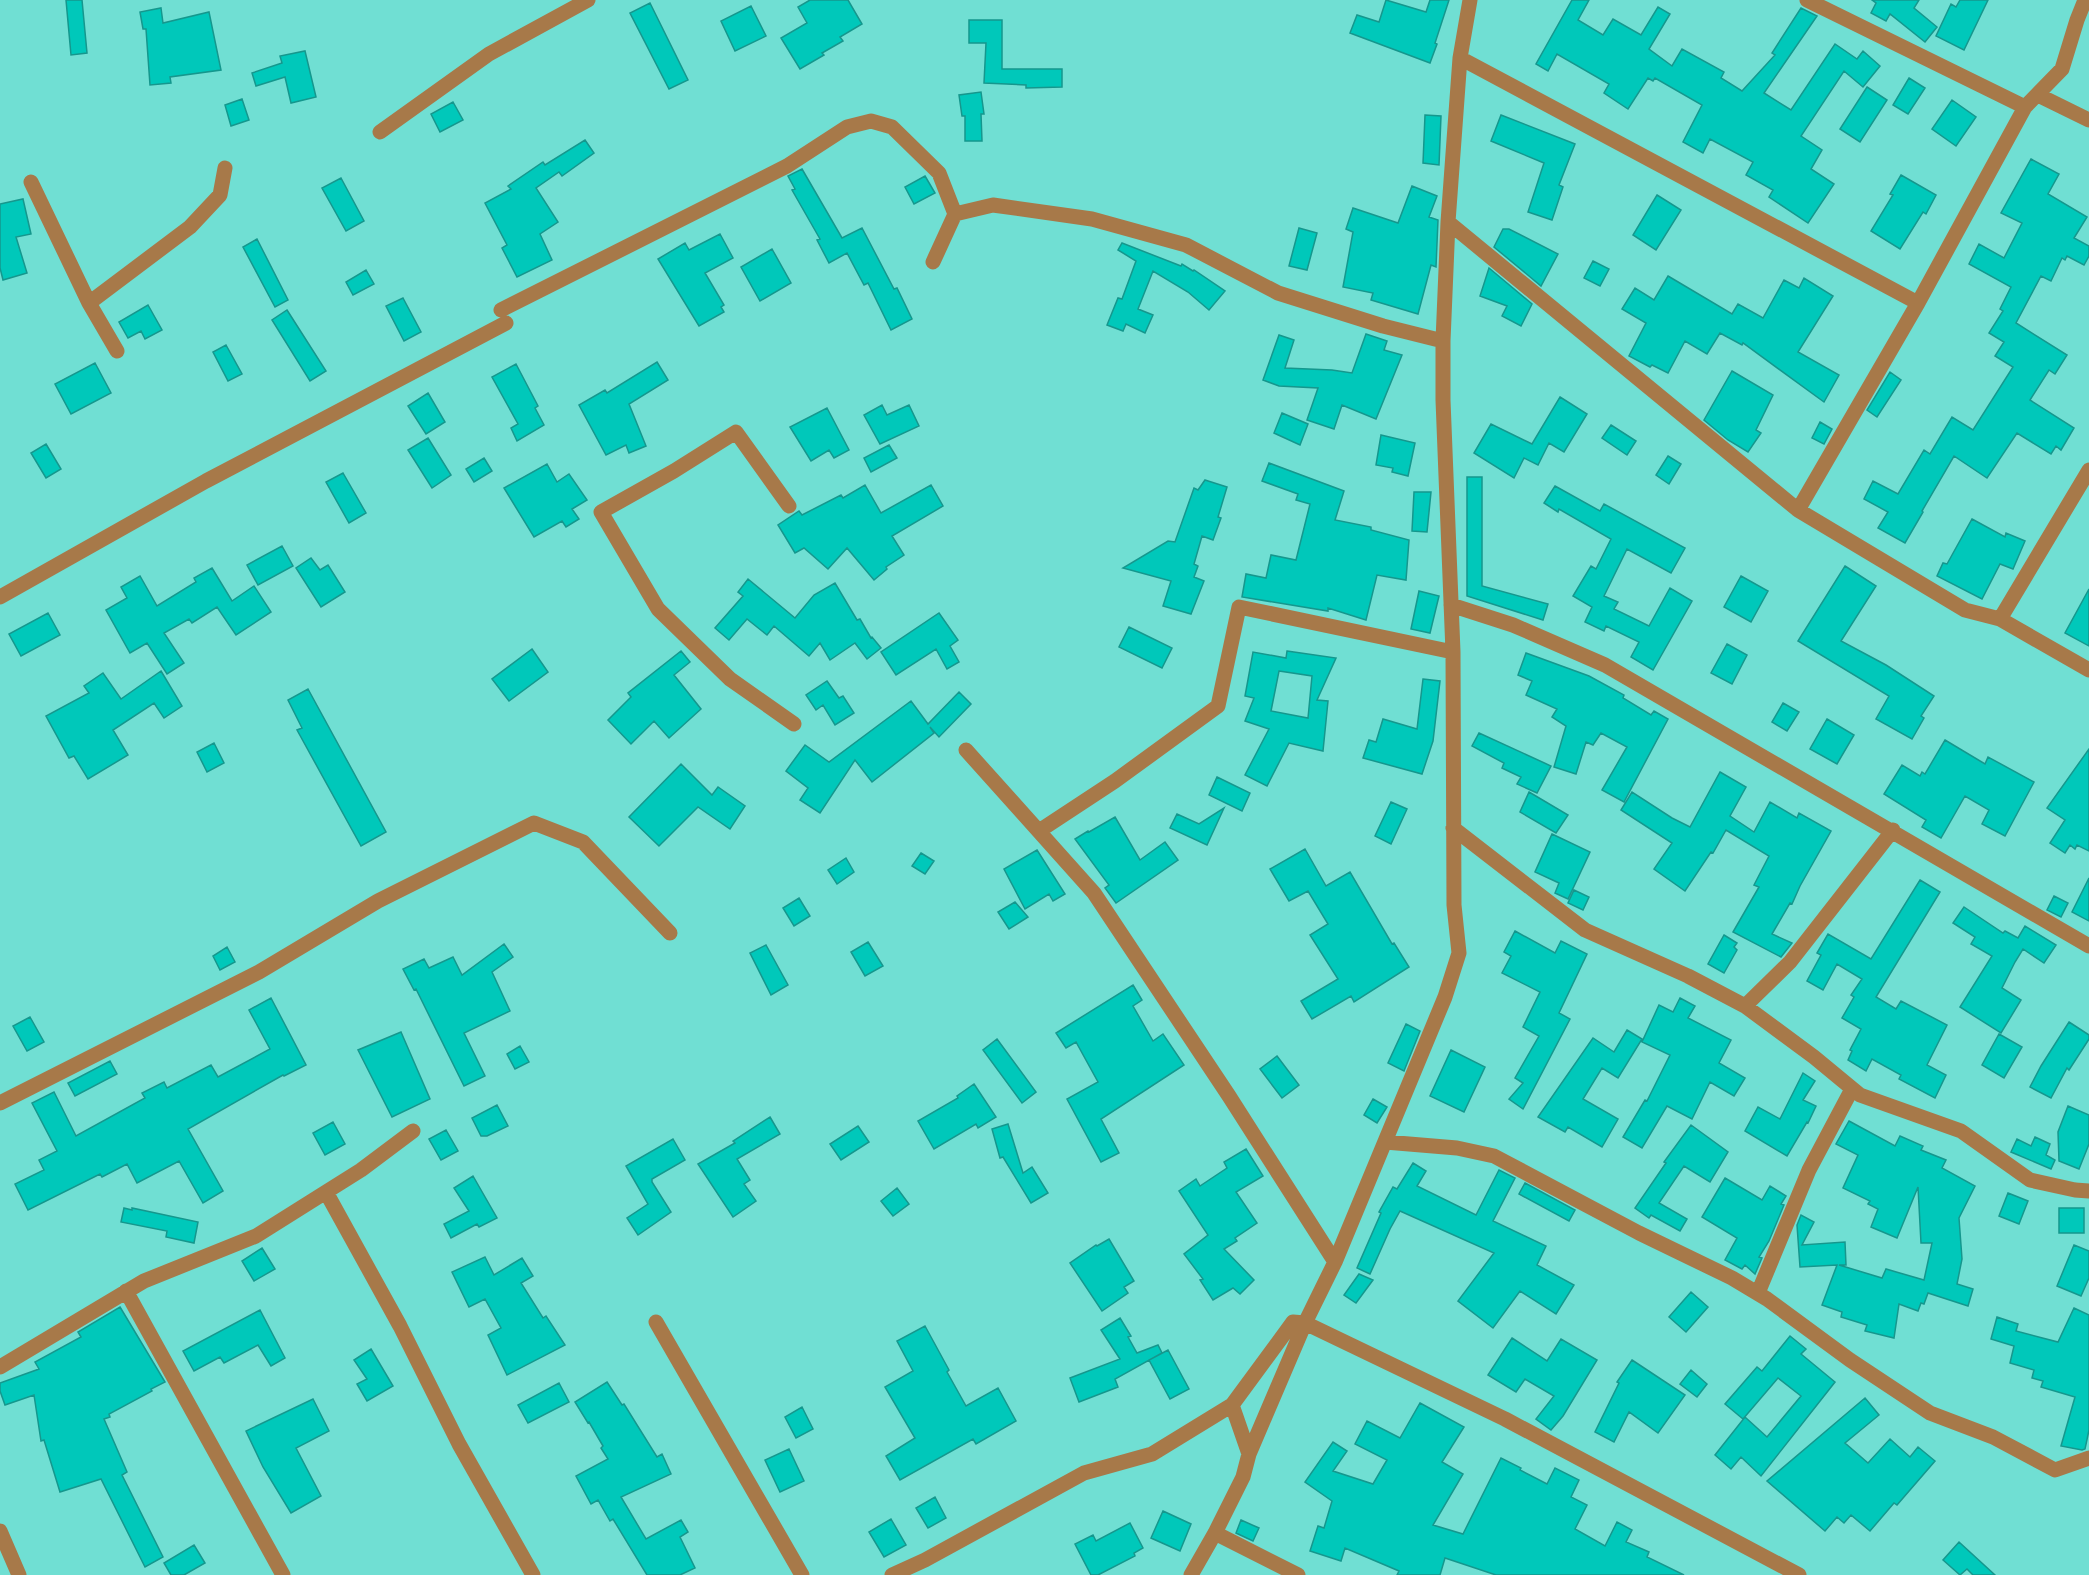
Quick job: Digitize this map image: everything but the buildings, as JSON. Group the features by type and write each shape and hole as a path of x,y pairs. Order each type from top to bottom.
{"street":[{"path":"380,132 489,54 588,0"},
{"path":"1191,1575 1243,1477 1249,1454 1305,1323 1335,1262 1385,1142 1444,997 1459,953 1454,905 1453,652 1443,400 1443,341 1448,222 1460,58 1470,0"},
{"path":"1798,510 1918,303 2025,107 2061,69 2085,0"},
{"path":"1810,1 2025,107"},
{"path":"1460,58 1918,303"},
{"path":"2038,95 2089,120"},
{"path":"0,597 504,317 787,166 847,127 871,121 892,127 939,173 955,214 933,262"},
{"path":"89,303 190,227 220,195 225,168"},
{"path":"31,182 89,303 117,351"},
{"path":"955,214 993,204 1092,219 1186,245 1278,293 1383,326 1443,341"},
{"path":"1448,222 1798,510 1965,610 2000,619 2089,670"},
{"path":"789,506 736,432 674,471 601,512 658,609 730,679 794,724"},
{"path":"2000,619 2089,470"},
{"path":"1451,605 1513,625 1605,665 1893,830 2089,946"},
{"path":"1039,831 1115,782 1218,706 1239,607 1453,652"},
{"path":"966,750 1094,893 1229,1096 1335,1262"},
{"path":"0,1103 259,972 378,901 534,823 583,842 670,933"},
{"path":"1454,828 1585,930 1688,976 1744,1006 1814,1057 1860,1095 1961,1131 2030,1180 2089,1191"},
{"path":"1744,1006 1790,962 1893,830"},
{"path":"1758,1293 1809,1170 1852,1089"},
{"path":"0,1367 144,1281 256,1236 361,1170 413,1131"},
{"path":"1385,1142 1457,1148 1494,1156 1758,1293 1850,1360 1930,1413 1993,1437 2055,1470 2089,1458"},
{"path":"326,1192 400,1326 459,1444 533,1575"},
{"path":"126,1292 283,1575"},
{"path":"656,1322 802,1575"},
{"path":"892,1575 925,1560 1084,1473 1152,1454 1232,1405 1293,1322 1305,1323 1505,1419 1799,1575"},
{"path":"1232,1405 1249,1454"},
{"path":"0,1531 19,1575"},
{"path":"1215,1533 1298,1575"}]}
